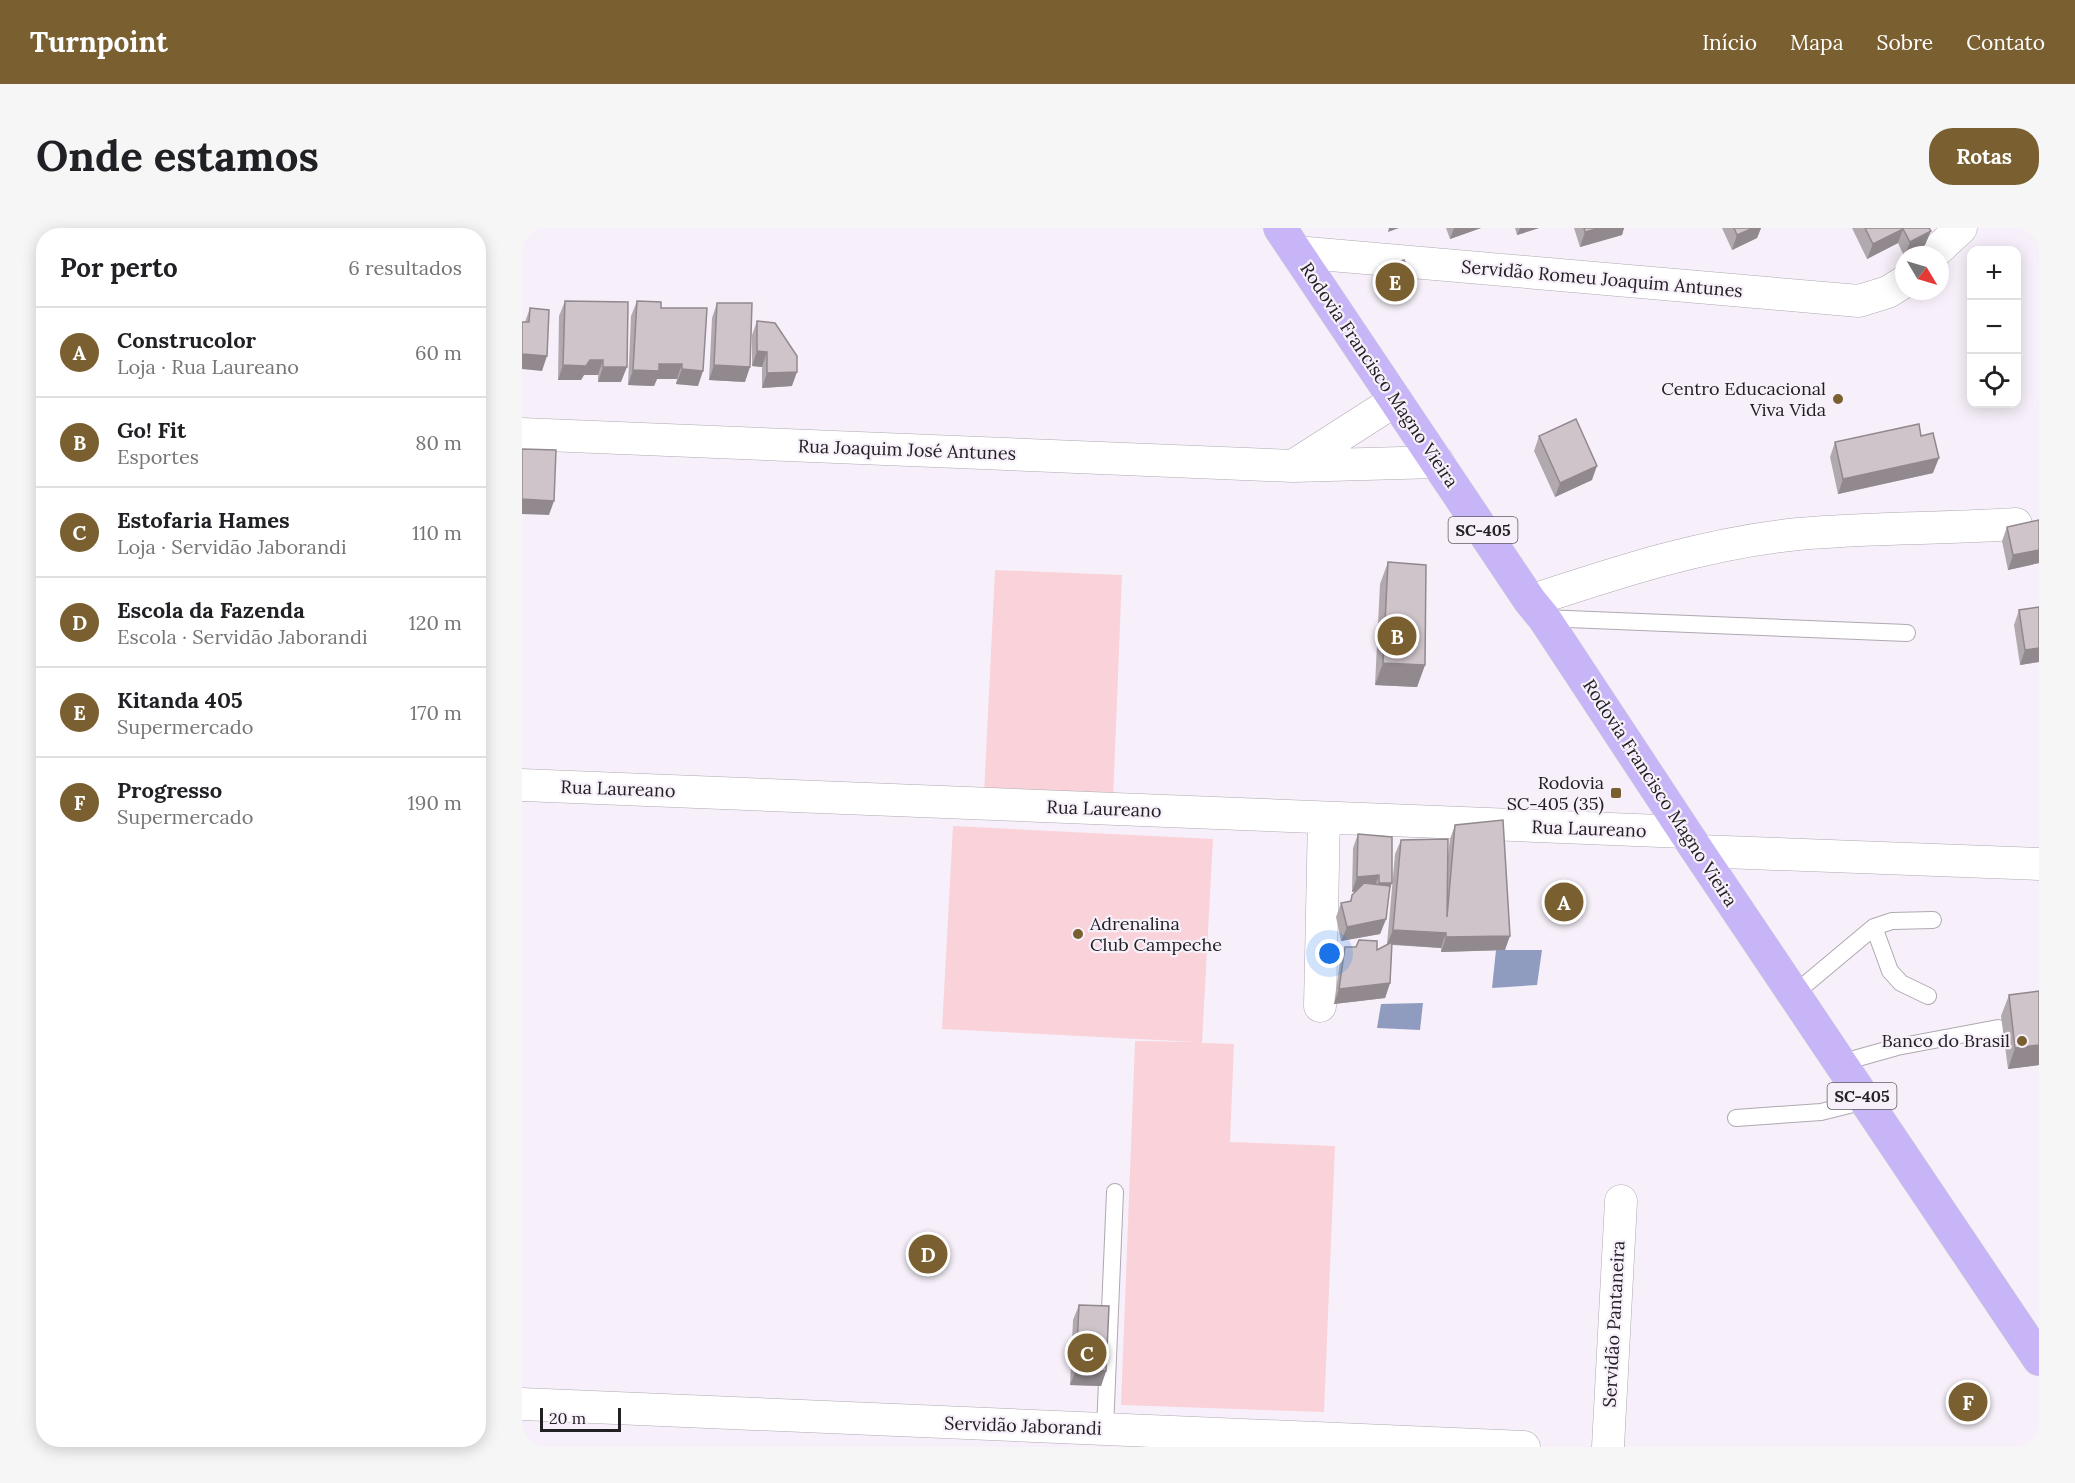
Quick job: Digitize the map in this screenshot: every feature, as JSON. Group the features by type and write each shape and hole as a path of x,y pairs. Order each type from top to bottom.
{"main road":[{"name":"Rodovia Francisco Magno Vieira","path":"1288,240 2039,1359"}],"street":[{"path":"1942,246 1961,228"},
{"name":"Servidão Romeu Joaquim Antunes","path":"1288,240 1859,301 1895,288"},
{"path":"1293,466 1396,400"},
{"name":"Rua Joaquim José Antunes","path":"522,434 1293,466 1438,462"},
{"path":"1537,609 1640,566 1737,543 1798,534 2016,524"},
{"name":"Rua Laureano","path":"522,785 1324,818 2039,864"},
{"path":"1320,1006 1324,818"},
{"name":"Servidão Pantaneira","path":"1608,1447 1621,1201"},
{"name":"Servidão Jaborandi","path":"522,1404 1524,1447"}],"lane":[{"path":"1537,609 1907,633"},
{"path":"1794,994 1874,927 1892,921 1933,920"},
{"path":"1874,927 1890,971 1901,983 1928,996"},
{"path":"1840,1063 1897,1047 1998,1028"},
{"path":"1736,1118 1821,1112 1865,1101"},
{"path":"1105,1429 1115,1192"}],"shaded area":[{"path":"995,570 1122,575 1113,800 984,795"},
{"path":"953,826 1213,839 1202,1043 1234,1044 1230,1142 1335,1146 1324,1412 1121,1405 1135,1041 1197,1042 942,1029"}],"water":[{"path":"1496,950 1542,950 1537,985 1492,988"},
{"path":"1423,1003 1420,1030 1377,1028 1381,1004"}],"building":[{"path":"1584,228 1600,228 1585,232"},
{"path":"1734,228 1753,228 1737,235"},
{"path":"1865,228 1929,228 1931,231 1910,242 1903,229 1873,244"},
{"path":"1404,260 1413,280 1387,289 1384,268"},
{"path":"565,301 628,302 627,367 603,367 603,360 590,360 586,366 563,365"},
{"path":"637,301 661,302 661,308 707,308 703,371 682,369 682,364 659,364 659,371 633,370"},
{"path":"717,303 752,303 750,367 714,365"},
{"path":"530,308 549,310 547,356 522,354 522,322 529,322"},
{"path":"757,321 775,323 797,356 797,372 767,373 767,352 757,351"},
{"path":"1576,419 1597,466 1560,483 1539,436"},
{"path":"1919,424 1921,436 1933,433 1939,458 1843,479 1835,442"},
{"path":"522,449 556,450 554,501 522,499"},
{"path":"2039,520 2039,550 2013,555 2007,527"},
{"path":"1388,562 1426,565 1425,665 1383,663"},
{"path":"2039,607 2039,648 2025,650 2019,610"},
{"path":"1503,820 1510,936 1446,937 1446,933 1393,930 1401,840 1448,839 1447,917 1455,825"},
{"path":"1358,834 1392,837 1392,883 1379,883 1379,875 1357,877"},
{"path":"1364,883 1390,886 1386,919 1347,927 1341,903 1351,901 1352,895"},
{"path":"1359,940 1377,941 1377,950 1392,942 1390,983 1339,989 1345,947 1356,947"},
{"path":"2039,991 2039,1045 2015,1048 2009,995"},
{"path":"1079,1305 1109,1306 1106,1371 1076,1370"}],"place":[{"name":"Kitanda 405","path":"1395,282"},
{"name":"Centro Educacional Viva Vida","path":"1838,399"},
{"name":"Go! Fit","path":"1397,636"},
{"name":"Rodovia SC-405 (35)","path":"1616,793"},
{"name":"Construcolor","path":"1564,902"},
{"name":"Adrenalina Club Campeche","path":"1078,934"},
{"name":"Banco do Brasil","path":"2022,1041"},
{"name":"Escola da Fazenda","path":"928,1254"},
{"name":"Estofaria Hames","path":"1087,1353"},
{"name":"Progresso","path":"1968,1402"}]}
